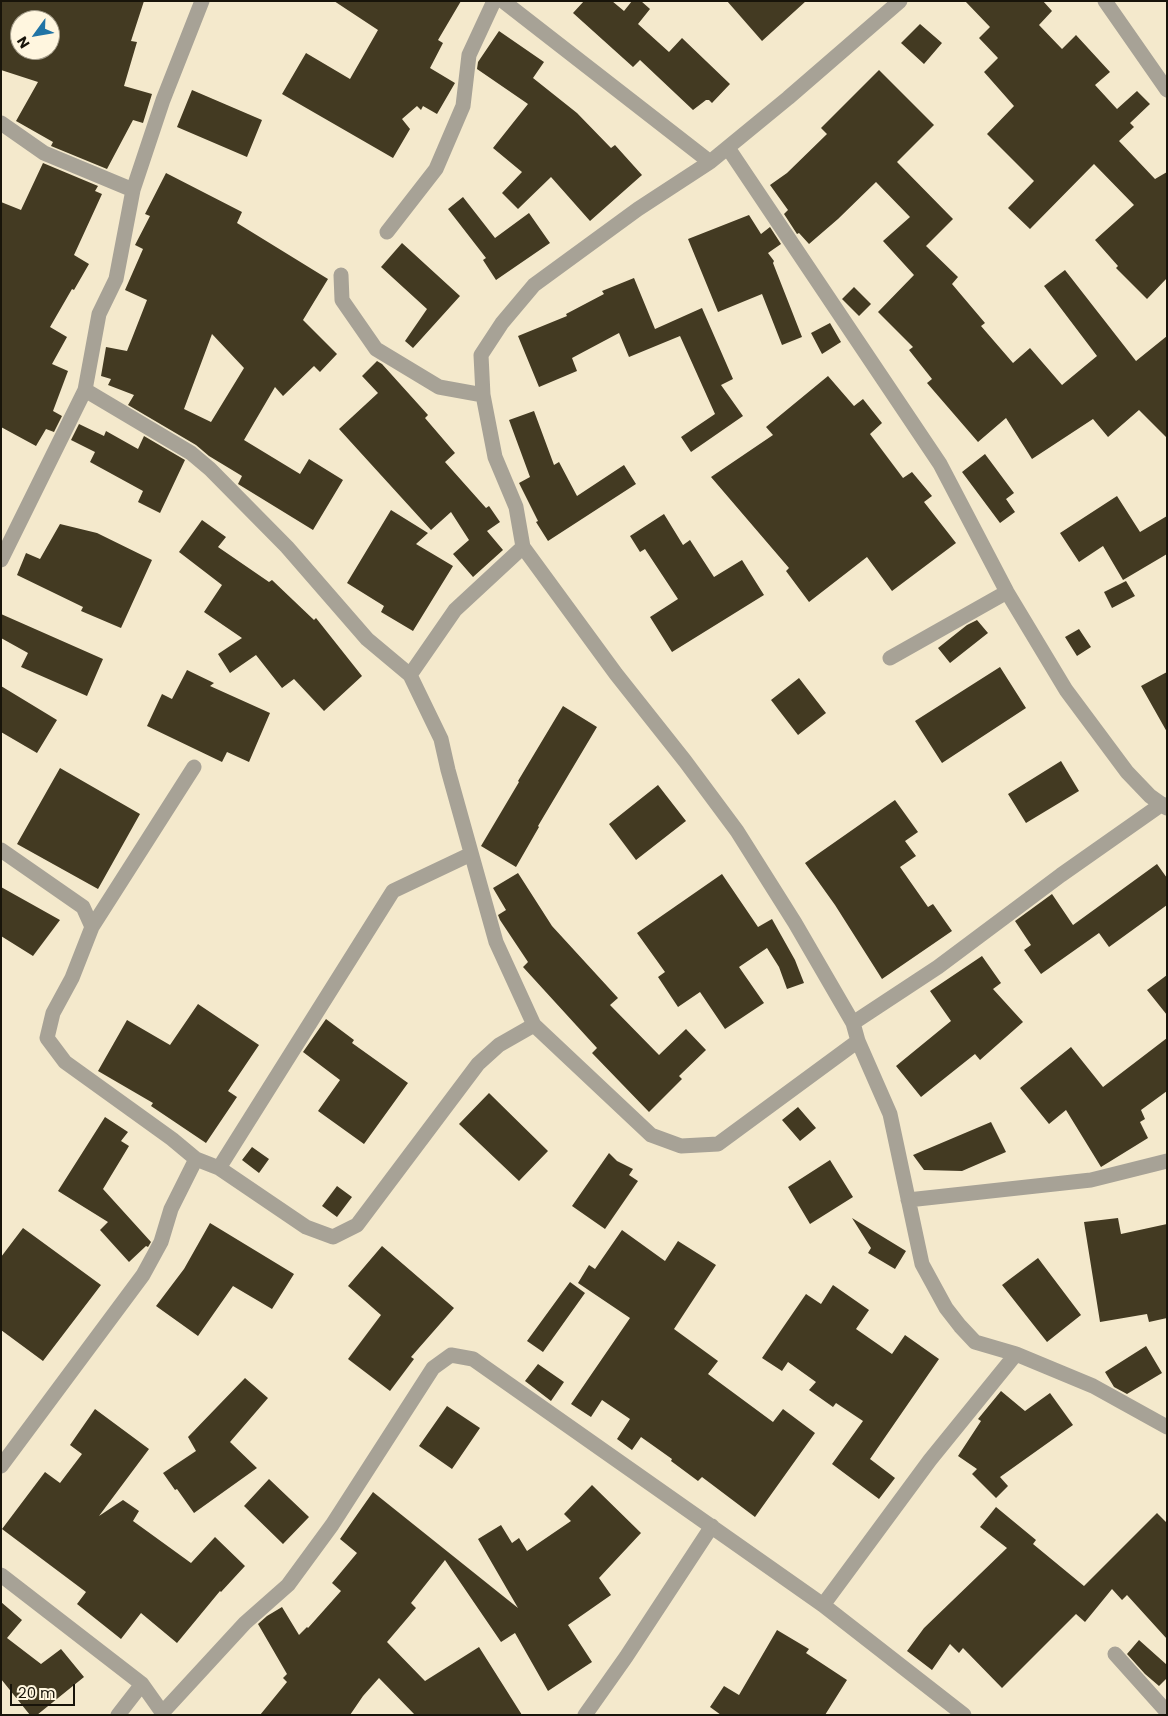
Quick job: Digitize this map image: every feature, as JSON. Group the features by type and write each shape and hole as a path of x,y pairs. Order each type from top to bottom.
{"street":[{"path":"1,560 85,390 100,314 116,279 134,190 162,100 202,1"},
{"path":"387,232 436,169 463,106 468,55 494,1"},
{"path":"503,1 710,162"},
{"path":"900,1 710,162 638,209 534,285 502,323 481,355 483,395 495,457 516,507 523,547 616,674 737,830 854,1023 858,1041 890,1114 922,1264 946,1308 975,1342 1016,1354 1093,1386 1167,1428"},
{"path":"1105,1 1167,90"},
{"path":"1,123 44,153 134,190"},
{"path":"728,148 940,464 1007,592 1066,690 1104,743 1133,778 1150,796 1164,806 1061,875 938,967 854,1023"},
{"path":"341,275 342,300 376,349 439,386 483,395"},
{"path":"85,390 192,453 210,468 287,547 367,639 410,675 441,739 496,942 534,1025 650,1135 681,1146 718,1144 858,1041"},
{"path":"410,675 455,610 523,547"},
{"path":"890,658 1007,592"},
{"path":"194,767 92,927 72,978 53,1013 47,1038 65,1062 196,1158 219,1168 306,1227 333,1237 356,1225 478,1064 499,1045 534,1025"},
{"path":"1,850 84,907 92,927"},
{"path":"219,1168 393,891 472,854"},
{"path":"1,1466 143,1275 161,1242 171,1209 196,1158"},
{"path":"908,1200 1091,1180 1167,1161"},
{"path":"823,1605 930,1460 1016,1354"},
{"path":"1,1575 142,1684 163,1714 245,1623 288,1585 332,1525 433,1368 451,1355 473,1358 823,1605 964,1715"},
{"path":"585,1715 626,1657 712,1526"},
{"path":"1116,1654 1167,1712"},
{"path":"118,1715 142,1684"}],"building":[{"path":"1,1 144,1 131,41 137,42 124,86 152,94 143,123 133,120 107,169 51,146 53,142 16,121 38,82 1,70"},
{"path":"334,1 461,1 438,40 443,43 430,68 455,83 437,114 423,106 421,110 417,106 402,119 410,129 393,158 282,94 306,53 350,79 378,30"},
{"path":"584,1 612,1 624,11 632,1 641,1 650,9 638,24 669,52 682,38 730,84 712,103 706,100 693,110 640,60 633,67 573,13"},
{"path":"727,1 806,1 762,41"},
{"path":"965,1 1043,1 1052,11 1039,25 1062,49 1076,35 1110,72 1095,85 1117,109 1137,91 1150,104 1130,123 1134,127 1119,141 1155,179 1167,172 1167,278 1147,299 1116,268 1118,266 1095,240 1134,205 1094,164 1030,229 1008,208 1034,181 987,134 1014,106 984,72 998,58 979,38 990,27"},
{"path":"920,24 942,43 924,64 901,43"},
{"path":"499,31 544,62 533,78 577,113 611,148 615,145 642,175 590,221 551,177 518,209 502,193 522,172 493,148 528,104 477,69 478,62"},
{"path":"879,70 934,125 897,162 953,219 926,246 958,277 952,284 985,323 981,326 1013,363 1030,348 1062,385 1097,356 1044,286 1065,270 1136,361 1167,336 1167,438 1139,410 1108,437 1093,419 1032,459 1006,418 978,442 927,383 932,379 909,350 913,347 878,312 914,275 883,241 910,217 876,182 809,244 799,233 797,234 784,214 788,210 770,185 787,173 827,134 821,128"},
{"path":"192,90 262,120 247,157 177,127"},
{"path":"43,163 98,186 95,191 102,194 74,255 89,264 50,327 67,337 52,364 68,371 53,411 62,416 54,432 46,429 36,446 1,427 1,202 21,210"},
{"path":"166,173 242,212 237,223 328,279 303,320 337,354 320,372 314,366 283,396 275,387 244,440 300,474 309,459 343,480 313,530 238,484 242,476 209,456 196,445 128,405 134,395 108,385 111,379 101,376 106,347 127,351 147,300 125,290 143,249 135,245 150,216 145,214","holes":["212,334 244,368 211,422 184,409"]},
{"path":"463,197 495,238 529,213 550,243 496,280 483,260 486,258 448,209"},
{"path":"749,215 761,234 770,227 781,244 768,253 774,261 773,263 802,337 782,345 762,294 718,312 688,239"},
{"path":"402,243 460,296 413,348 405,341 427,309 381,267"},
{"path":"634,278 655,329 702,308 733,379 721,385 743,416 691,452 681,437 715,414 680,336 629,357 619,333 572,358 577,371 539,387 518,336 567,316 566,314 604,294 602,291"},
{"path":"854,287 871,304 859,316 842,299"},
{"path":"830,323 841,342 822,354 811,333"},
{"path":"377,361 382,364 428,415 425,418 455,453 445,462 486,508 489,506 500,522 487,531 503,550 473,577 453,554 469,540 451,512 431,530 339,429 378,393 362,376"},
{"path":"828,376 854,406 863,399 882,423 870,434 903,478 912,472 932,496 924,502 956,543 892,591 867,557 809,602 786,571 789,568 711,477 773,435 766,427"},
{"path":"534,411 554,465 559,462 577,496 624,465 636,484 548,541 536,522 538,521 519,483 530,477 509,420"},
{"path":"79,424 104,436 106,431 138,449 144,436 185,460 160,513 138,502 143,491 90,462 95,452 71,440"},
{"path":"985,454 1014,493 1006,499 1015,512 1000,523 962,472"},
{"path":"1117,496 1140,532 1167,516 1167,554 1123,580 1103,546 1079,562 1060,533"},
{"path":"391,510 428,533 416,544 453,566 413,631 381,612 384,606 347,583"},
{"path":"664,514 683,545 690,540 714,577 742,560 764,595 672,652 650,617 678,599 645,549 640,552 630,536"},
{"path":"202,520 226,537 218,547 269,582 272,580 314,620 316,618 362,676 324,711 294,679 282,688 256,655 230,673 218,654 242,638 204,612 222,585 179,552"},
{"path":"60,524 97,533 152,560 121,628 81,611 83,607 17,575 26,553 40,559"},
{"path":"1126,581 1135,596 1112,608 1104,592"},
{"path":"1,614 103,659 87,696 21,667 28,653 1,638"},
{"path":"977,620 988,633 950,663 938,648 967,625"},
{"path":"1079,629 1091,647 1077,656 1065,637"},
{"path":"1000,667 1026,708 942,763 915,721"},
{"path":"187,670 214,683 210,686 270,713 249,762 227,752 222,762 147,726 162,694 172,699"},
{"path":"1167,672 1167,732 1141,686"},
{"path":"799,678 826,713 798,735 771,700"},
{"path":"1,686 57,720 37,753 1,732"},
{"path":"563,706 597,727 516,867 481,846"},
{"path":"1061,761 1079,791 1026,823 1008,794"},
{"path":"60,768 140,814 98,889 17,844"},
{"path":"658,785 686,821 636,860 609,824"},
{"path":"895,800 918,832 905,841 916,856 900,867 928,907 933,904 952,931 882,979 835,905 805,863"},
{"path":"1157,864 1167,878 1167,905 1109,947 1099,933 1041,974 1024,950 1031,945 1015,921 1052,894 1073,925"},
{"path":"518,873 552,926 618,998 610,1005 659,1055 686,1029 706,1050 679,1076 682,1079 649,1112 592,1053 597,1048 523,967 528,962 500,920 498,915 506,910 493,888"},
{"path":"722,874 758,927 772,919 795,960 804,983 787,989 779,967 767,948 739,967 764,1003 725,1029 700,992 678,1007 658,977 665,972 637,933"},
{"path":"1,887 60,920 33,956 1,936"},
{"path":"982,956 1001,983 993,989 1023,1022 980,1060 975,1054 921,1097 896,1066 951,1021 930,991"},
{"path":"1167,975 1167,1015 1147,990"},
{"path":"198,1004 259,1045 228,1091 237,1097 206,1143 151,1106 153,1103 98,1071 127,1020 170,1045"},
{"path":"326,1019 354,1040 352,1043 408,1083 364,1144 318,1111 340,1080 303,1052"},
{"path":"1167,1038 1167,1091 1141,1110 1145,1119 1140,1122 1148,1138 1101,1167 1066,1110 1049,1124 1020,1088 1071,1047 1103,1087"},
{"path":"489,1093 548,1151 519,1181 459,1124"},
{"path":"798,1107 816,1128 800,1141 782,1120"},
{"path":"105,1117 128,1132 121,1141 129,1146 103,1189 151,1242 148,1247 146,1246 129,1262 100,1230 108,1222 58,1191"},
{"path":"991,1122 1006,1152 962,1171 924,1170 913,1155"},
{"path":"252,1147 269,1159 259,1173 242,1160"},
{"path":"609,1153 617,1161 633,1169 629,1175 638,1181 605,1229 572,1206"},
{"path":"830,1160 853,1197 810,1224 788,1187"},
{"path":"337,1186 352,1197 337,1217 322,1206"},
{"path":"852,1218 906,1251 895,1269 868,1253 871,1248"},
{"path":"1118,1218 1121,1234 1167,1224 1167,1318 1149,1322 1147,1314 1100,1322 1084,1222"},
{"path":"210,1223 294,1274 272,1309 233,1286 198,1336 156,1306 184,1269"},
{"path":"23,1228 101,1285 43,1361 1,1330 1,1257"},
{"path":"622,1230 665,1261 678,1241 716,1265 674,1329 718,1361 708,1374 773,1422 783,1409 815,1433 755,1517 702,1477 698,1481 671,1461 672,1459 641,1437 632,1450 617,1439 630,1419 602,1400 591,1417 571,1404 630,1318 578,1283 589,1265 595,1269"},
{"path":"382,1246 454,1308 411,1357 414,1359 390,1391 348,1359 381,1315 348,1286"},
{"path":"1038,1258 1081,1315 1047,1342 1002,1285"},
{"path":"570,1282 585,1293 543,1352 527,1341"},
{"path":"833,1285 869,1310 856,1329 892,1354 905,1335 939,1359 870,1459 895,1478 879,1499 832,1464 863,1421 836,1403 833,1407 809,1390 816,1382 788,1362 782,1371 762,1358 806,1294 821,1304"},
{"path":"1146,1346 1162,1373 1127,1394 1114,1387 1105,1372"},
{"path":"538,1364 564,1382 551,1401 525,1381"},
{"path":"245,1378 268,1398 230,1442 257,1468 194,1513 163,1473 196,1451 188,1437"},
{"path":"1001,1391 1025,1411 1050,1393 1073,1425 1000,1477 1008,1486 996,1498 972,1474 977,1469 958,1456 981,1421 978,1419"},
{"path":"447,1406 480,1428 452,1469 419,1446"},
{"path":"95,1409 149,1449 99,1516 123,1500 139,1511 133,1521 191,1563 215,1537 245,1566 220,1591 177,1643 141,1613 121,1639 77,1604 86,1592 2,1529 45,1472 60,1483 82,1454 70,1445"},
{"path":"269,1479 309,1517 283,1544 244,1506"},
{"path":"592,1485 641,1533 599,1578 611,1595 568,1625 592,1662 548,1691 515,1633 501,1642 445,1560 411,1603 416,1608 387,1642 425,1681 479,1647 522,1715 415,1715 379,1678 350,1715 260,1715 287,1682 283,1678 287,1674 258,1624 282,1607 299,1635 308,1628 341,1591 332,1583 357,1553 340,1539 373,1492 518,1608 478,1539 501,1525 512,1543 519,1538 527,1551 571,1521 564,1514"},
{"path":"996,1507 1036,1540 1033,1544 1084,1586 1157,1513 1167,1523 1167,1639 1127,1595 1122,1600 1112,1589 1085,1622 1076,1614 1002,1688 963,1648 959,1653 950,1644 932,1670 907,1651 924,1628 1007,1548 980,1527"},
{"path":"1,1602 22,1620 7,1638 41,1664 61,1649 84,1677 37,1715 30,1715 1,1679"},
{"path":"777,1630 809,1649 806,1653 847,1680 825,1715 721,1715 710,1707 724,1686 739,1695"},
{"path":"1139,1640 1167,1665 1167,1678 1159,1686 1127,1654"}]}
